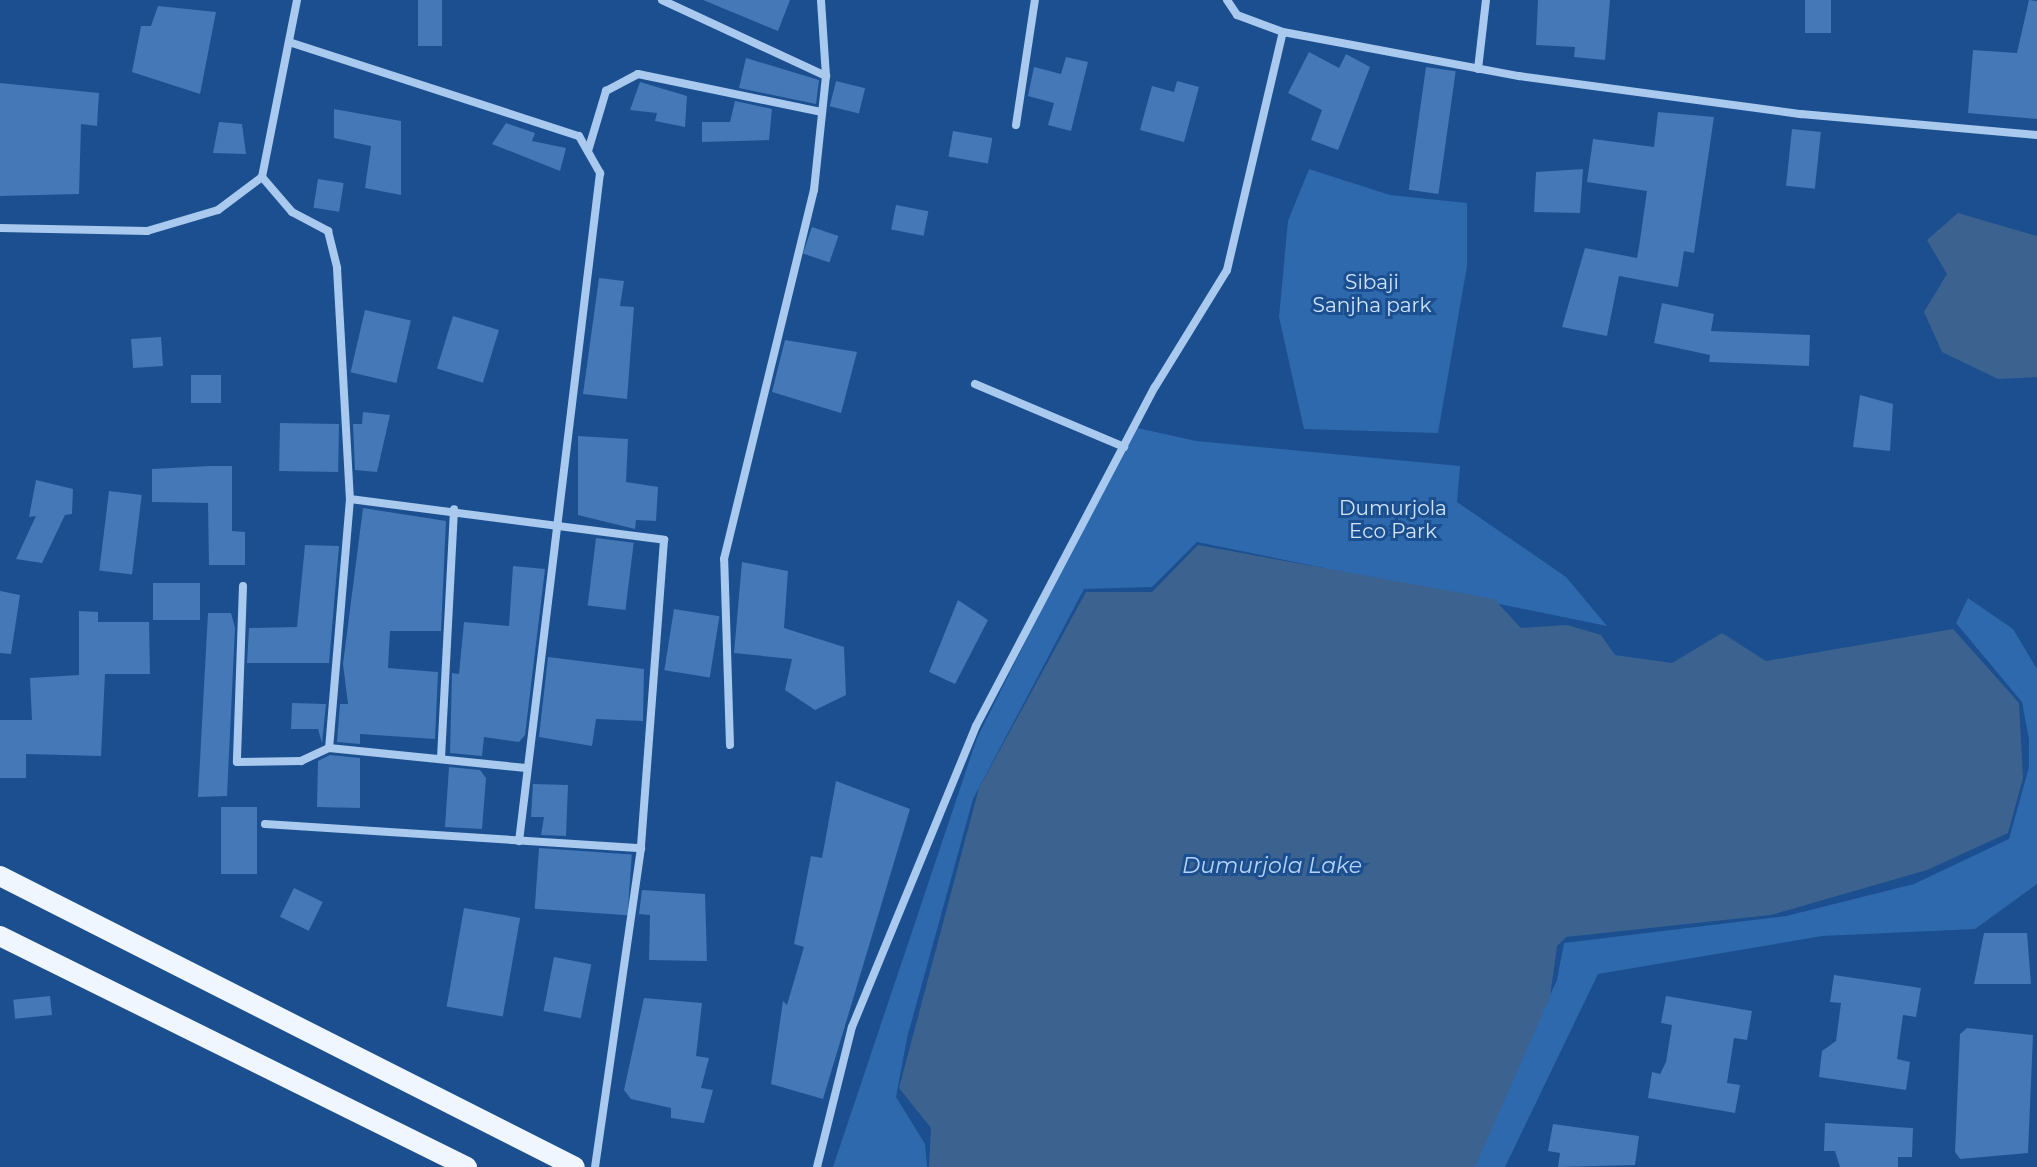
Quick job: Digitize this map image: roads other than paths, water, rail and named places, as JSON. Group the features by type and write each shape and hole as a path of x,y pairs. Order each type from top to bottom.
{"main road":[{"path":"0,876 575,1167"},
{"path":"0,936 467,1167"}],"street":[{"path":"0,228 147,231 218,210 262,177 297,0"},
{"path":"662,0 826,76"},
{"path":"730,745 724,559 814,190 826,76 821,0"},
{"path":"1016,125 1035,0"},
{"path":"1227,0 1237,15 1283,32 1478,69 1801,114 2037,135"},
{"path":"1478,69 1486,0"},
{"path":"817,1167 852,1027 976,726 1124,447 1227,270 1283,32"},
{"path":"289,42 579,136 600,173 519,841"},
{"path":"588,152 606,91 638,74 822,112"},
{"path":"262,177 292,212 328,231 337,268 350,499 329,748"},
{"path":"975,384 1124,447"},
{"path":"350,499 454,509 664,540 641,848 595,1167"},
{"path":"441,758 454,509"},
{"path":"243,586 237,762 301,761 329,748 526,768"},
{"path":"265,824 641,848"}],"water":[{"path":"1958,213 2037,236 2037,377 1998,379 1942,352 1924,312 1947,274 1927,240"},
{"name":"Dumurjola Lake","path":"1198,545 1494,599 1521,628 1567,625 1601,635 1615,655 1672,663 1722,633 1766,661 1953,629 2019,703 2023,778 2008,833 1927,870 1771,915 1566,937 1557,946 1550,997 1475,1167 929,1167 931,1128 899,1088 979,788 1086,592 1152,592"}],"park label":[{"name":"Sibaji Sanjha park","path":"1372,294"},
{"name":"Dumurjola Eco Park","path":"1393,520"}]}
